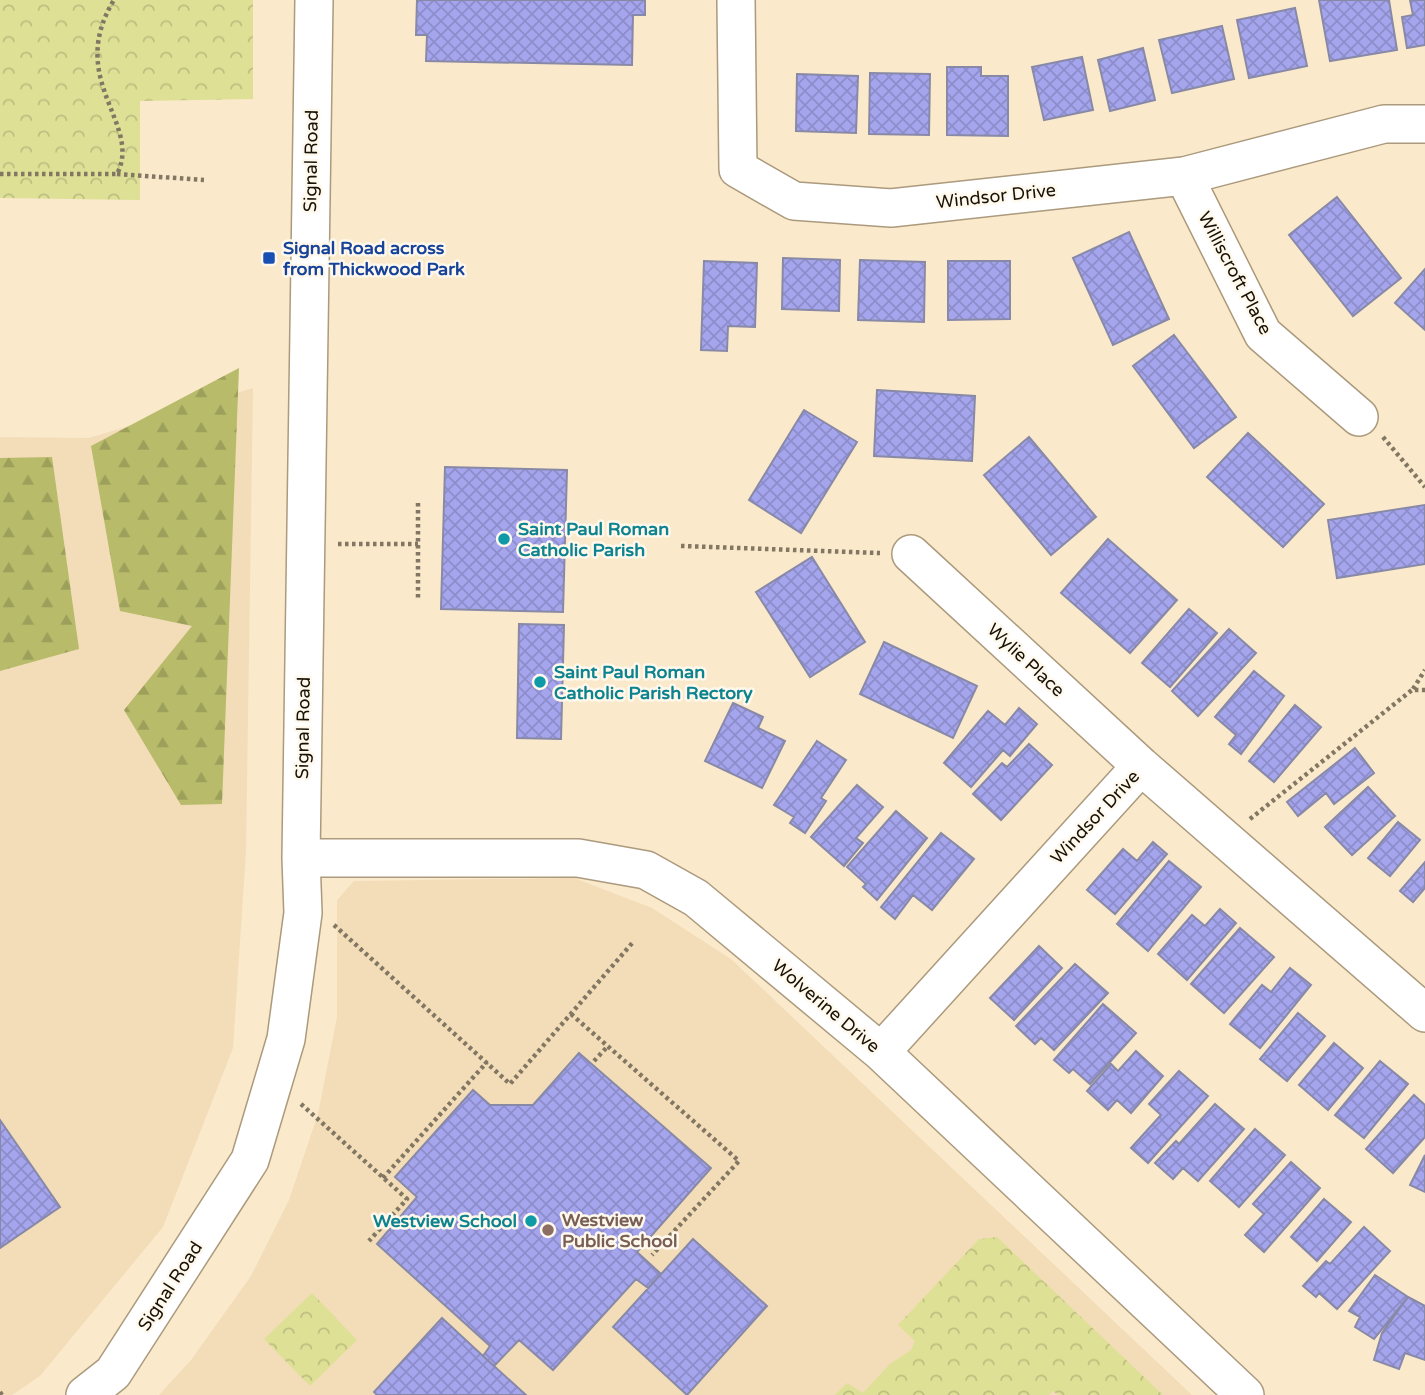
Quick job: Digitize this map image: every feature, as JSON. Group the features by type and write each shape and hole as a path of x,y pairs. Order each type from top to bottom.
{"street":[{"name":"Signal Road","path":"85,1395 113,1373 250,1160 286,1040 303,913 301,858 314,0"},
{"name":"Windsor Drive","path":"736,0 738,169 794,201 891,208 1184,176 1384,124 1425,124"},
{"name":"Williscroft Place","path":"1184,176 1263,334 1359,416"},
{"name":"Wylie Place","path":"911,554 1141,766"},
{"name":"Windsor Drive","path":"881,1052 1141,766 1425,1013"},
{"name":"Wolverine Drive","path":"301,858 578,858 646,870 696,898 881,1052 1245,1395"}],"path":[{"path":"114,0 99,31 97,70 120,134 124,156 117,174"},
{"path":"0,174 117,174 204,180"},
{"path":"1359,416 1394,446 1425,487"},
{"path":"418,503 418,601"},
{"path":"306,543 418,544"},
{"path":"681,546 911,554"},
{"path":"1225,838 1412,690 1425,670"},
{"path":"1412,690 1425,690"},
{"path":"302,895 510,1084 634,941"},
{"path":"571,1014 739,1161 652,1255"},
{"path":"594,1061 608,1045"},
{"path":"383,1178 486,1062"},
{"path":"275,1081 407,1199 369,1241"}],"shaded area":[{"path":"253,388 246,851 233,1048 163,1227 40,1376 12,1395 0,1395 0,437 89,438"},
{"path":"574,878 652,908 731,959 1192,1395 159,1395 191,1360 251,1276 289,1200 318,1114 337,1017 337,900 354,881"}],"green space":[{"path":"0,0 253,0 253,99 140,101 140,200 0,198"},
{"path":"239,368 222,804 181,805 124,710 192,626 120,611 91,446"},
{"path":"52,457 79,649 0,671 0,458"},
{"path":"997,1237 1163,1395 1058,1395 1053,1391 1049,1395 835,1395 847,1383 863,1393 890,1364 911,1350 915,1341 898,1325 979,1239"},
{"path":"312,1293 357,1340 310,1386 264,1339"}],"building":[{"path":"417,0 645,0 645,15 633,15 632,65 426,61 427,35 416,35"},
{"path":"1319,0 1389,0 1397,50 1330,61"},
{"path":"1410,0 1425,0 1425,45 1407,48 1402,17 1413,15"},
{"path":"1295,8 1307,66 1249,78 1237,20"},
{"path":"1222,26 1234,79 1172,93 1159,40"},
{"path":"1143,48 1155,100 1110,111 1098,60"},
{"path":"1082,57 1093,110 1044,120 1032,67"},
{"path":"947,67 981,67 981,76 1008,76 1008,136 947,135"},
{"path":"870,73 930,74 929,135 869,134"},
{"path":"797,74 858,76 856,133 796,131"},
{"path":"1337,197 1401,278 1353,316 1289,235"},
{"path":"1129,232 1169,319 1113,345 1073,258"},
{"path":"783,258 840,260 839,311 782,309"},
{"path":"860,260 925,262 924,322 858,320"},
{"path":"704,261 757,263 755,327 728,326 727,351 701,350"},
{"path":"948,261 1010,261 1010,319 948,320"},
{"path":"1425,269 1425,330 1395,303"},
{"path":"1174,335 1236,417 1194,448 1133,366"},
{"path":"877,390 975,396 972,461 874,456"},
{"path":"804,410 857,442 801,533 749,500"},
{"path":"1248,433 1324,504 1283,547 1207,477"},
{"path":"1029,437 1096,517 1051,555 984,475"},
{"name":"Saint Paul Roman Catholic Parish","path":"445,467 567,470 563,612 441,609"},
{"path":"1425,505 1425,564 1337,578 1328,520"},
{"path":"1108,539 1177,600 1130,653 1061,593"},
{"path":"812,557 865,642 810,677 756,592"},
{"path":"1189,609 1217,633 1170,687 1142,663"},
{"name":"Saint Paul Roman Catholic Parish Rectory","path":"519,624 564,625 561,739 517,738"},
{"path":"1229,629 1256,653 1198,716 1172,691"},
{"path":"884,642 977,686 953,738 860,694"},
{"path":"1254,671 1284,696 1241,754 1229,744 1236,735 1215,717"},
{"path":"733,703 763,717 758,728 785,741 762,788 705,761"},
{"path":"1295,705 1321,727 1274,782 1249,761"},
{"path":"1019,708 1037,724 1010,756 1003,750 971,787 944,763 988,711 1005,725"},
{"path":"817,741 846,760 821,798 826,801 805,833 790,823 794,817 774,805"},
{"path":"1029,744 1052,765 1001,820 973,794 1002,763 1007,767"},
{"path":"1355,748 1374,773 1334,804 1326,793 1298,816 1287,802"},
{"path":"857,785 883,807 856,838 863,843 844,866 811,837"},
{"path":"1368,787 1395,816 1352,855 1325,827"},
{"path":"896,811 927,838 877,900 863,887 866,884 847,867"},
{"path":"1398,822 1420,840 1390,876 1368,858"},
{"path":"941,833 974,859 932,910 913,895 895,919 881,907"},
{"path":"1153,842 1167,854 1115,914 1087,890 1123,849 1137,861"},
{"path":"1169,861 1201,887 1148,951 1117,924"},
{"path":"1425,862 1425,888 1413,902 1400,891"},
{"path":"1220,909 1236,923 1187,980 1158,954 1192,915 1205,926"},
{"path":"1240,928 1274,957 1224,1013 1191,984"},
{"path":"1039,946 1062,968 1014,1020 990,998"},
{"path":"1075,964 1108,993 1054,1050 1041,1038 1035,1044 1016,1026"},
{"path":"1290,968 1311,985 1260,1048 1230,1024 1262,985 1271,992"},
{"path":"1103,1004 1136,1033 1090,1084 1073,1069 1069,1073 1054,1060"},
{"path":"1298,1013 1325,1036 1287,1081 1260,1059"},
{"path":"1334,1043 1363,1068 1328,1110 1299,1085"},
{"path":"1136,1051 1163,1076 1131,1113 1117,1100 1108,1110 1087,1091 1111,1064 1118,1071"},
{"name":"Westview School","path":"579,1053 711,1168 637,1252 661,1274 648,1288 636,1279 553,1370 519,1340 494,1366 483,1356 490,1346 377,1244 417,1197 395,1177 473,1090 490,1105 533,1105"},
{"path":"1380,1061 1408,1084 1364,1138 1335,1115"},
{"path":"1179,1071 1208,1096 1148,1163 1131,1148 1161,1115 1149,1104"},
{"path":"1414,1095 1425,1105 1425,1137 1393,1173 1366,1149"},
{"path":"1215,1104 1244,1129 1198,1181 1183,1168 1173,1179 1155,1163 1176,1141 1179,1144"},
{"path":"0,1120 60,1207 0,1248"},
{"path":"1255,1129 1285,1155 1239,1207 1210,1181"},
{"path":"1425,1155 1425,1192 1410,1185"},
{"path":"1291,1162 1320,1188 1264,1252 1245,1235 1264,1214 1253,1204"},
{"path":"1324,1199 1351,1222 1317,1261 1291,1237"},
{"path":"1364,1227 1390,1251 1337,1309 1319,1293 1316,1297 1303,1286 1326,1261 1330,1264"},
{"path":"693,1239 767,1306 687,1395 613,1327"},
{"path":"1375,1275 1408,1297 1374,1339 1355,1327 1360,1317 1349,1311"},
{"path":"1408,1297 1425,1306 1425,1360 1405,1353 1399,1369 1374,1360 1382,1333"},
{"path":"442,1318 526,1395 377,1395 374,1392"}],"place":[{"name":"Signal Road across from Thickwood Park","path":"269,258"},
{"name":"Saint Paul Roman Catholic Parish","path":"504,539"},
{"name":"Saint Paul Roman Catholic Parish Rectory","path":"540,682"},
{"name":"Westview School","path":"531,1221"},
{"name":"Westview Public School","path":"548,1230"}]}
